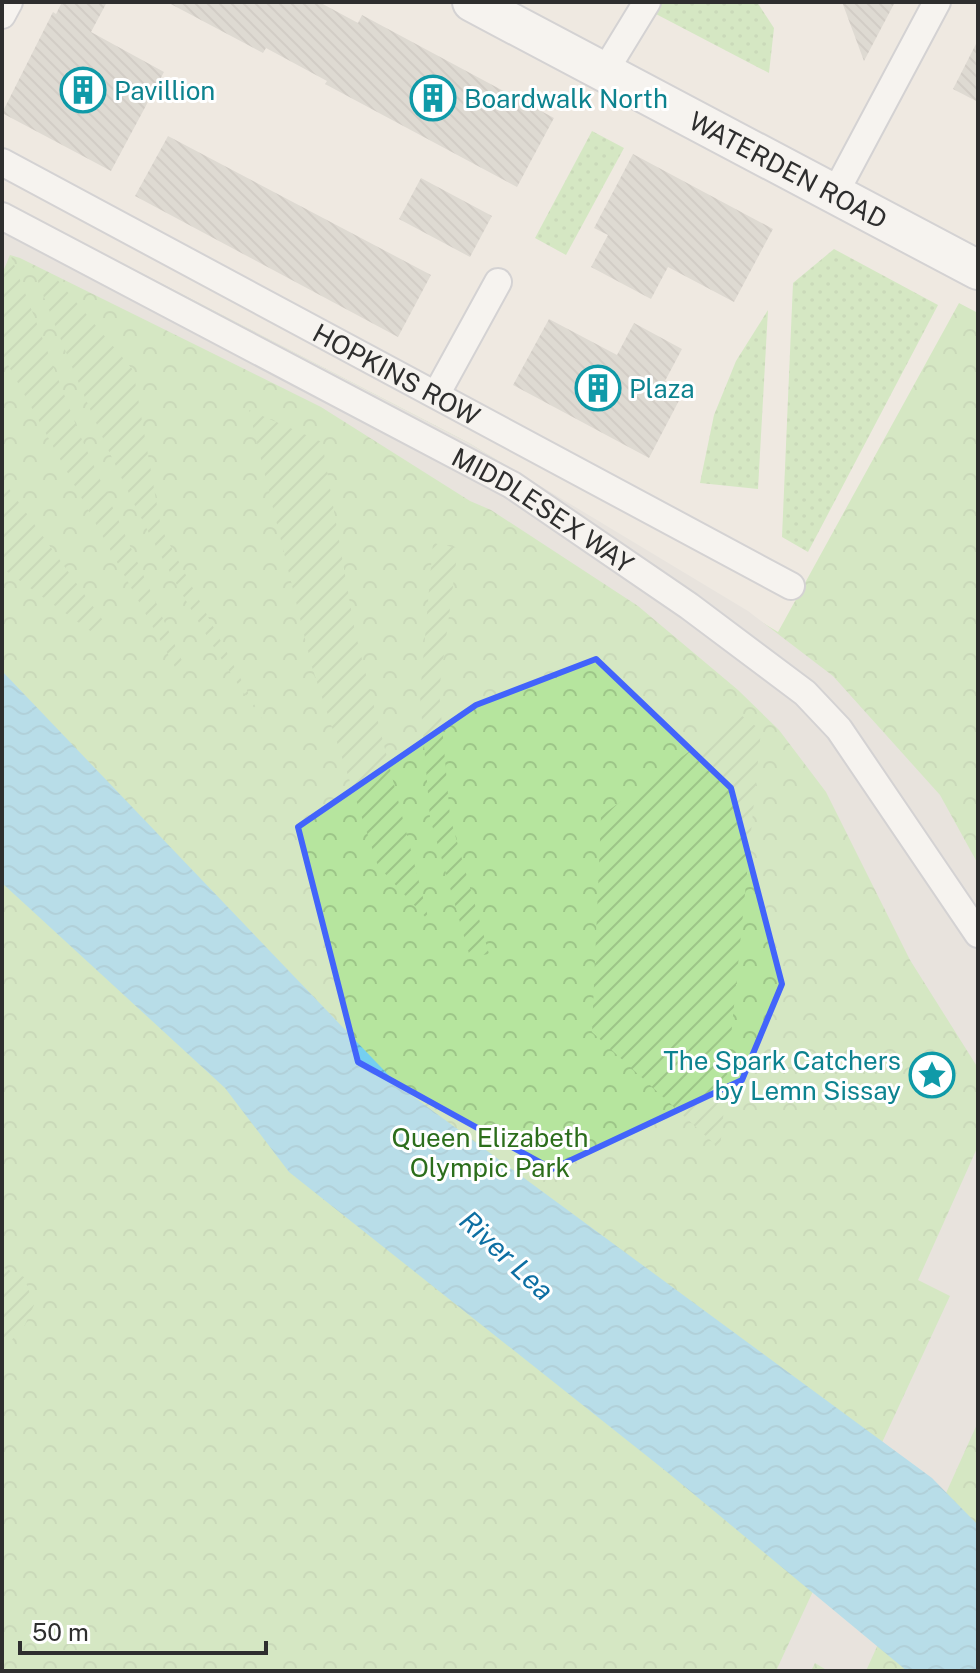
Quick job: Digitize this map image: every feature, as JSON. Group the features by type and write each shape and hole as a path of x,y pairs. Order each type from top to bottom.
{"street":[{"path":"2,15 9,2"},
{"name":"WATERDEN ROAD","path":"472,2 978,270"},
{"path":"603,74 647,2"},
{"path":"834,195 937,2"},
{"name":"HOPKINS ROW","path":"2,162 437,393 791,586"},
{"name":"MIDDLESEX WAY","path":"2,216 512,485 689,606 805,693 839,729 978,934"},
{"path":"437,393 498,282"}],"highlighted area":[{"path":"596,659 731,788 782,984 742,1080 552,1169 358,1062 298,827 476,705"}],"green space":[{"path":"660,2 757,2 774,28 769,73 654,13"},
{"path":"592,131 624,148 566,255 535,238"},
{"name":"Queen Elizabeth Olympic Park","path":"2,201 469,443 778,632 959,303 978,313 978,1671 2,1671"},
{"path":"834,249 938,305 808,552 782,537 793,283"},
{"path":"10,254 79,433 188,674 180,676 2,354 2,275"},
{"path":"31,263 50,271 133,370 161,528 262,719 192,611 132,499 79,383"},
{"path":"768,310 758,489 700,483 714,415 736,361"},
{"path":"249,410 322,442 355,632 429,921 378,866 312,667"},
{"path":"2,479 104,622 96,635 2,568"},
{"path":"433,543 458,548 439,691 450,817 489,954 470,957 430,818 420,696"},
{"path":"734,710 761,730 720,1149 592,1032 601,816 728,723"},
{"path":"2,1267 24,1277 34,1305 23,1329 2,1349"}],"shaded area":[{"path":"2,201 469,443 748,611 833,676 940,795 978,864 978,1068 910,960 826,792 779,730 738,690 638,606 491,510 470,501 321,407 20,258 10,255 2,274"},
{"path":"978,1146 978,1422 866,1671 828,1671 815,1663 811,1671 776,1671 950,1296 918,1280"}],"water":[{"name":"River Lea","path":"2,671 399,1086 932,1478 978,1525 978,1671 907,1671 667,1472 289,1172 225,1088 2,883"}],"building":[{"name":"Pavillion","path":"62,2 107,2 91,32 164,72 111,171 2,113 53,12 56,14"},
{"name":"Boardwalk North","path":"167,2 319,2 358,23 362,15 554,118 517,187 325,84 327,81 266,48 263,53"},
{"path":"842,2 895,2 864,61"},
{"path":"978,40 978,102 953,89"},
{"path":"168,136 431,275 398,337 135,196"},
{"path":"633,154 773,229 734,302 668,267 651,299 591,267 608,235 594,228"},
{"path":"421,178 492,216 470,257 399,219"},
{"name":"Plaza","path":"549,319 617,355 634,323 682,349 665,381 684,391 649,458 513,385"}],"place":[{"name":"Pavillion","path":"83,90"},
{"name":"Boardwalk North","path":"433,98"},
{"name":"Plaza","path":"598,388"},
{"name":"The Spark Catchers by Lemn Sissay","path":"932,1075"}]}
